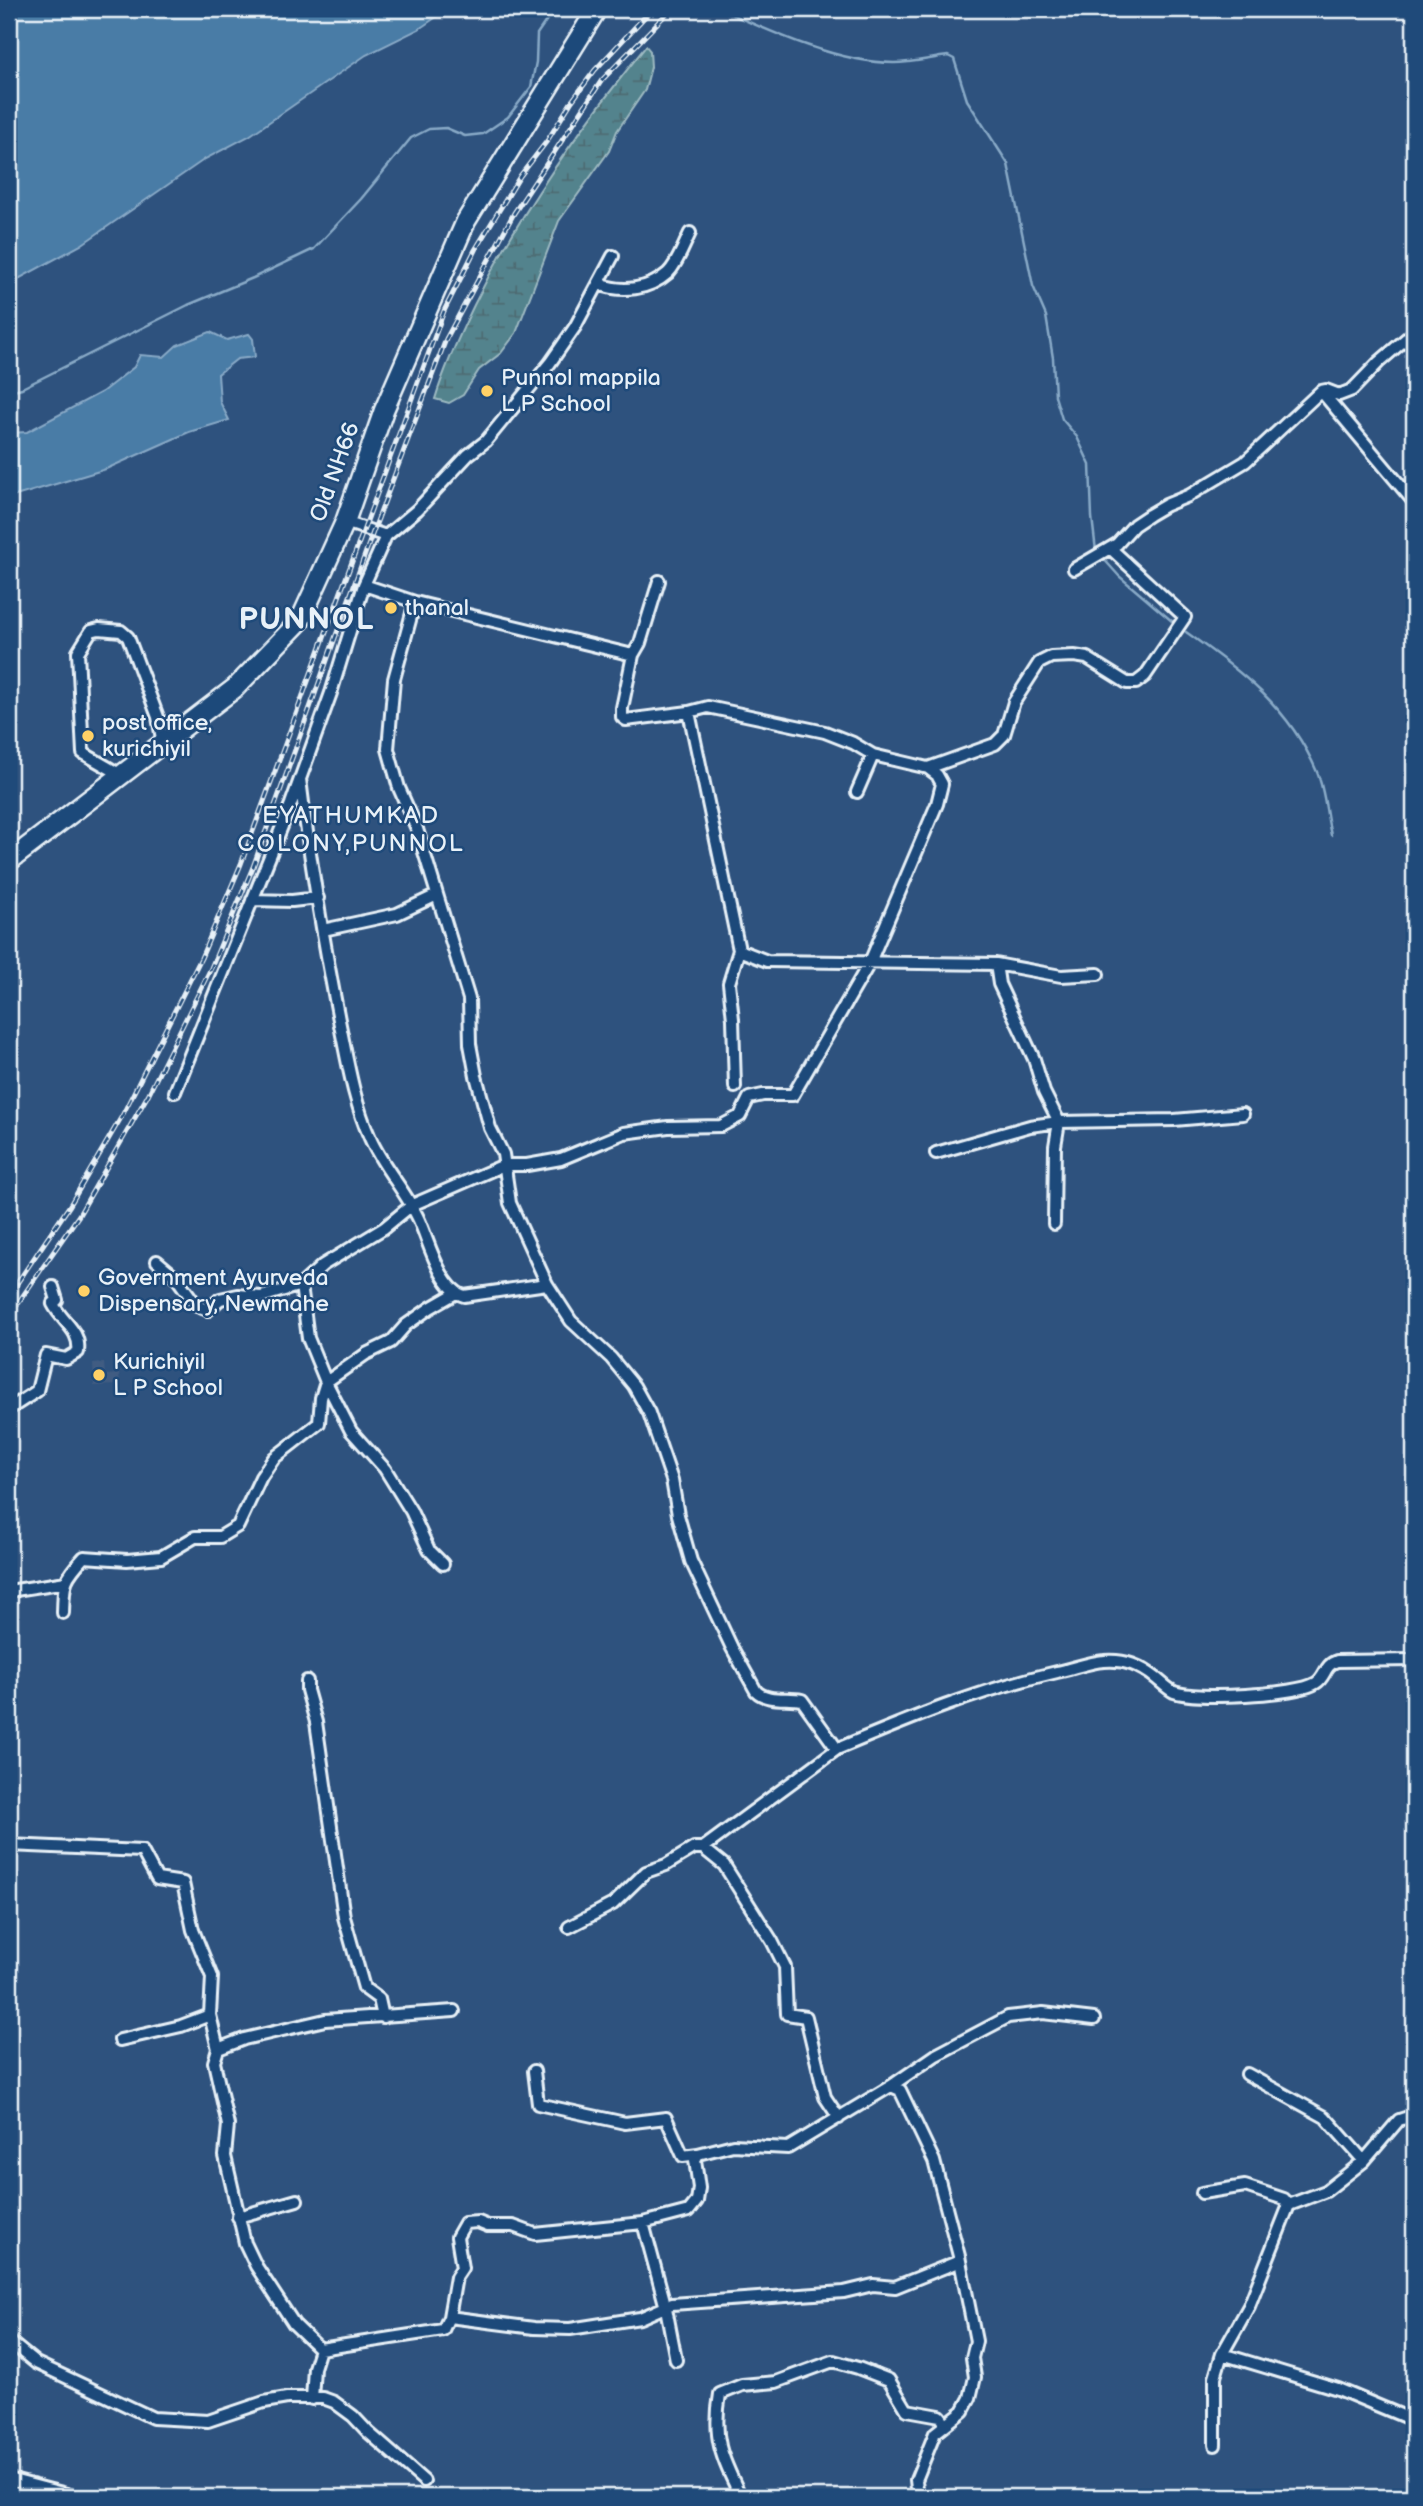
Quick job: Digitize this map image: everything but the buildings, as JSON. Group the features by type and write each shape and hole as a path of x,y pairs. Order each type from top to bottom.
{"main road":[{"name":"Old NH66","path":"9,861 235,688 300,621 345,522 384,410 466,221 597,9"}],"street":[{"path":"599,284 624,290 647,285 667,274 690,233"},
{"path":"175,1092 300,779 331,692 364,584 386,536 417,510 508,415 550,363 599,284 613,256"},
{"path":"1074,569 1107,550 1149,515 1188,496 1245,462 1321,391 1339,395 1352,390 1414,332"},
{"path":"1321,391 1414,501"},
{"path":"345,522 386,536"},
{"path":"928,768 995,744 1004,735 1014,702 1039,663 1051,657 1074,656 1087,659 1127,683 1136,682 1145,676 1185,618 1107,550"},
{"path":"157,1261 176,1277 197,1306 208,1310 220,1299 238,1295 261,1297 301,1285 323,1265 384,1228 412,1205 504,1166 561,1159 624,1133 668,1127 720,1126 740,1116 750,1098 793,1095 870,962 940,795 942,784 937,775 928,768 873,755 853,743 825,732 790,723 708,708 626,720 622,717 632,655 640,643 659,581"},
{"path":"364,584 415,602 632,655"},
{"path":"415,602 394,679 388,749 399,788 417,829 469,999 470,1044 476,1076 490,1128 503,1154 510,1203 547,1284 571,1321 611,1358 634,1387 649,1412 672,1480 678,1515 691,1561 732,1648 756,1691 768,1698 788,1697 803,1700 837,1749"},
{"path":"121,775 83,752 78,652 91,631 121,631 128,637 158,717 163,744"},
{"path":"689,712 739,950 729,983 735,1087"},
{"path":"857,792 873,755"},
{"path":"300,779 323,930 351,1084 370,1138 391,1178 412,1205 435,1263 456,1293 464,1296 547,1284"},
{"path":"323,930 397,914 437,895"},
{"path":"252,900 292,901 318,898"},
{"path":"739,950 767,961 996,964 1061,976 1098,974"},
{"path":"996,964 999,984 1034,1059 1044,1092 1059,1122 1055,1146 1054,1224"},
{"path":"936,1153 1030,1126 1059,1122 1174,1120 1243,1114"},
{"path":"301,1285 307,1338 326,1382 351,1431 384,1469 411,1511 429,1550 443,1564"},
{"path":"9,1409 37,1391 46,1355 66,1359 78,1352 76,1335 59,1317 53,1304 57,1300 53,1287"},
{"path":"63,1613 67,1576 84,1557 127,1560 161,1557 195,1537 220,1537 238,1526 261,1477 274,1458 319,1423 321,1398 326,1382 366,1354 391,1342 406,1325 456,1293"},
{"path":"9,1591 66,1582"},
{"path":"703,1848 837,1749 922,1713 1014,1682 1103,1661 1127,1662 1143,1667 1173,1692 1198,1695 1278,1693 1318,1682 1328,1665 1337,1661 1414,1660"},
{"path":"307,1681 307,1690 317,1722 344,1917 364,1988 379,2000 383,2017"},
{"path":"9,1845 142,1851 157,1879 183,1883 193,1930 212,1977 210,2015 218,2049 214,2062 228,2125 225,2156 245,2243 256,2266 295,2323 320,2349"},
{"path":"569,1927 614,1904 646,1872 666,1865 694,1847 703,1848 724,1865 772,1941 785,1967 787,2014 806,2017 825,2097 839,2118"},
{"path":"218,2049 244,2039 325,2020 454,2011"},
{"path":"534,2071 538,2105 625,2123 666,2118 684,2156 733,2145 788,2148 891,2086 936,2055 1007,2017 1044,2013 1094,2019"},
{"path":"120,2040 181,2026 210,2015"},
{"path":"1247,2074 1325,2117 1364,2161"},
{"path":"891,2086 900,2090 934,2161 960,2261 976,2341 972,2358 975,2377 970,2398 963,2411 934,2433 916,2480 918,2497"},
{"path":"1215,2445 1215,2377 1222,2354 1249,2306 1289,2205 1326,2191 1364,2161 1399,2120 1414,2115"},
{"path":"320,2349 443,2330 449,2317 456,2277 462,2268 457,2237 465,2223 513,2226 536,2234 643,2223 689,2211 697,2201 699,2188 695,2160 698,2154"},
{"path":"1202,2193 1245,2186 1283,2199 1289,2205"},
{"path":"238,2217 297,2200"},
{"path":"643,2223 666,2308 676,2360"},
{"path":"449,2317 534,2329 570,2329 640,2318 672,2304 844,2292 873,2285 895,2287 960,2261"},
{"path":"9,2341 36,2364 153,2418 208,2421 264,2402 287,2398 323,2398 334,2402 353,2416 424,2481"},
{"path":"312,2399 314,2368 320,2349"},
{"path":"1222,2354 1338,2389 1412,2419 1414,2437"},
{"path":"741,2497 717,2439 716,2413 720,2394 742,2385 776,2382 833,2361 889,2380 907,2410 940,2416 946,2424"},
{"path":"9,2479 42,2493 78,2497"}],"shaded area":[{"path":"9,9 448,9 419,29 366,55 249,136 205,159 81,245 9,284"},
{"path":"210,332 227,340 249,334 253,339 255,357 237,359 218,374 220,402 229,420 189,432 106,469 9,498 9,433 27,432 102,392 134,367 140,355 164,357 177,345"},
{"name":"Kurichiyil L P School","path":"104,1363 105,1375 119,1374 120,1385 94,1386 93,1364"}],"green space":[{"path":"646,46 650,51 651,67 645,90 617,131 609,151 559,221 516,333 501,353 479,370 463,395 449,403 435,399 463,328 511,236 575,139"}],"waterway":[{"path":"9,391 22,388 188,305 314,249 361,199 411,138 429,129 446,128 465,136 483,134 508,117 531,87 536,62 537,34 548,18 567,9"},
{"path":"720,9 805,45 850,58 894,63 948,56 954,59 967,100 1008,164 1033,286 1046,316 1053,358 1055,396 1062,419 1077,437 1090,465 1096,551"},
{"path":"1101,556 1119,576 1173,622"},
{"path":"1186,632 1262,692 1292,728 1306,749 1320,779 1331,835"}],"railway":[{"path":"9,1295 70,1205 122,1116 201,958 241,864 444,311 475,250 520,176 595,70 652,9"},
{"path":"9,1316 79,1215 148,1095 211,968 253,867 373,532 446,339 514,213 602,80 671,9"}],"place":[{"name":"Punnol mappila L P School","path":"487,391"},
{"name":"thanal","path":"391,608"},
{"name":"post office, kurichiyil","path":"88,736"},
{"name":"Government Ayurveda Dispensary, Newmahe","path":"84,1291"},
{"name":"Kurichiyil L P School","path":"99,1375"}],"district":[{"name":"PUNNOL","path":"307,620"},
{"name":"EYATHUMKAD COLONY,PUNNOL","path":"351,829"}]}
